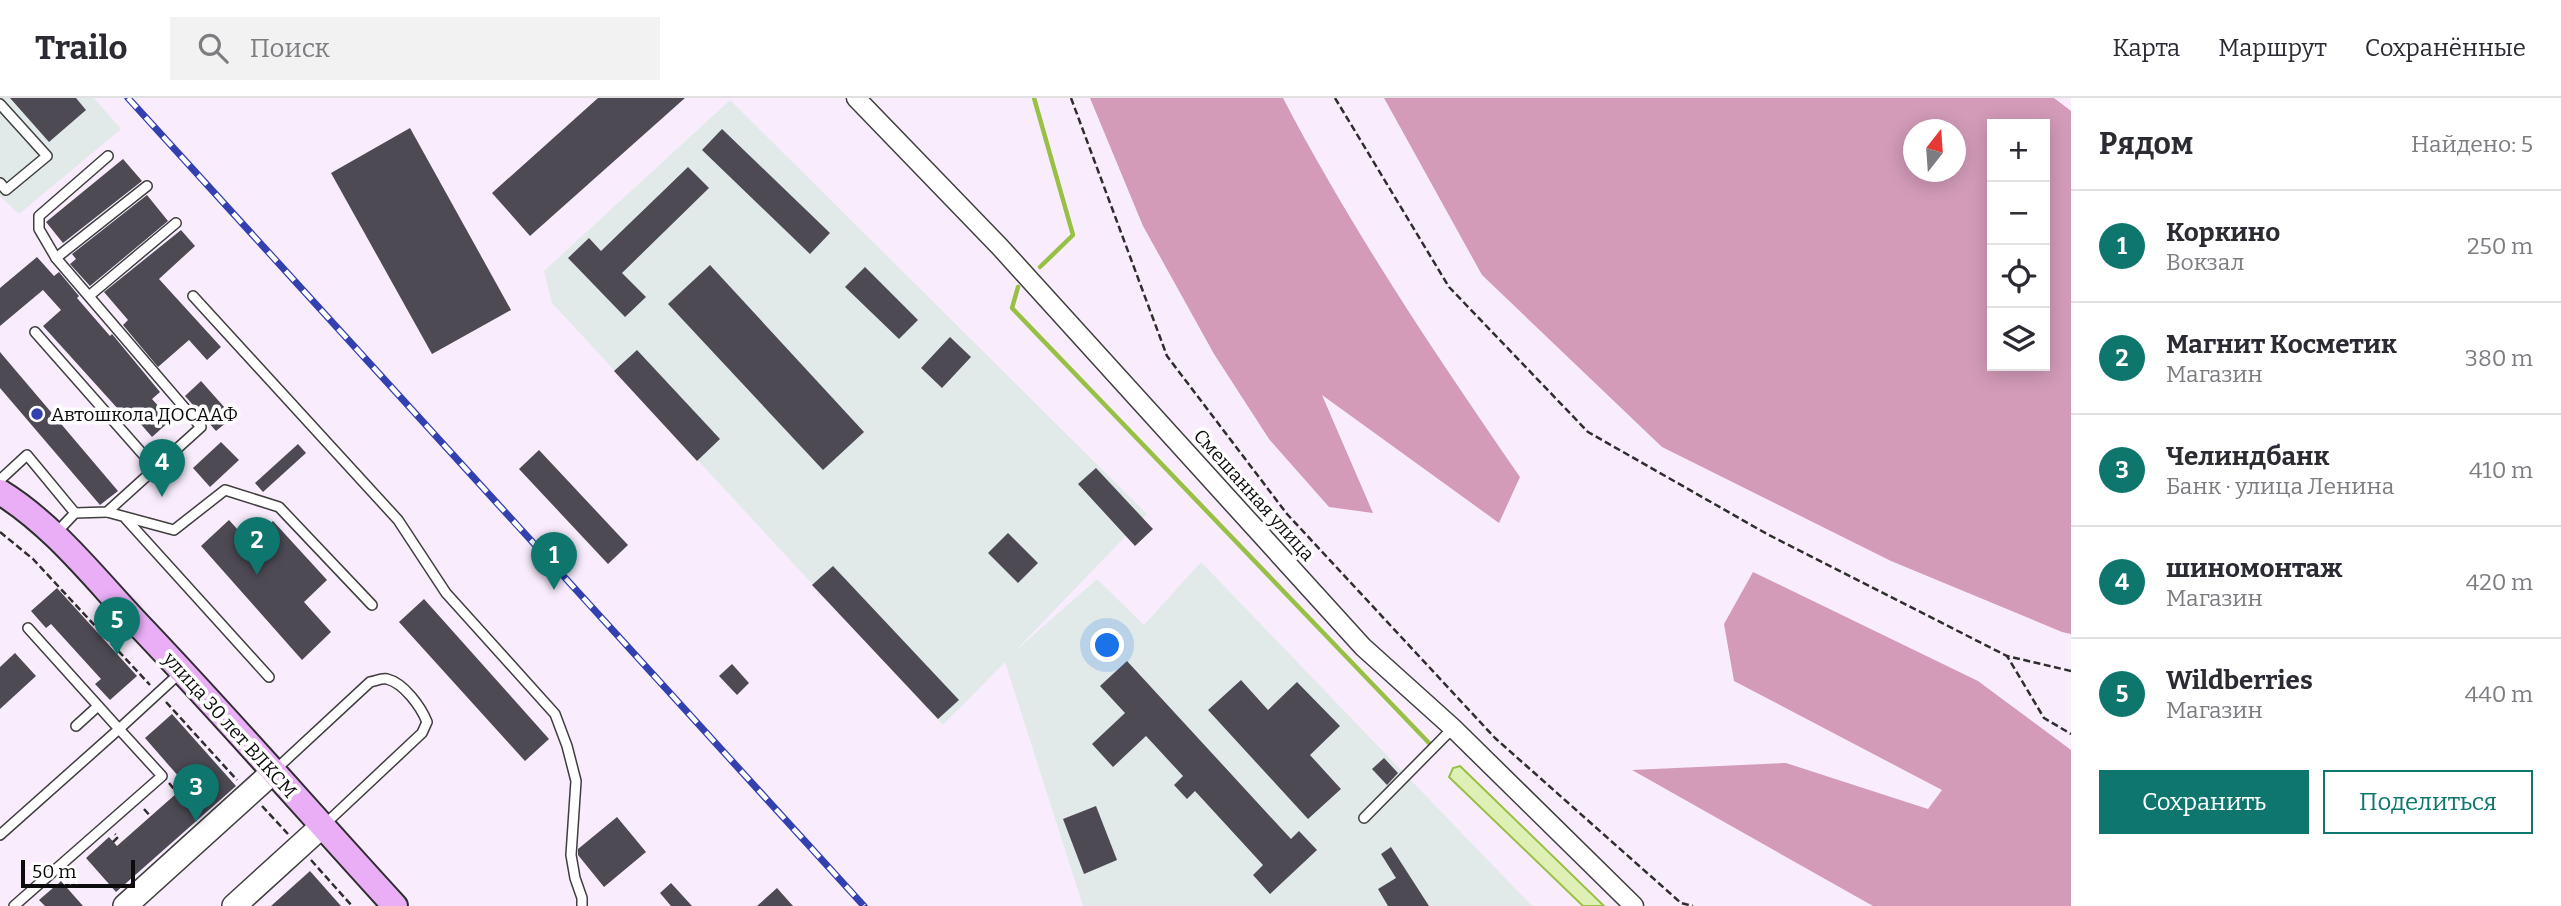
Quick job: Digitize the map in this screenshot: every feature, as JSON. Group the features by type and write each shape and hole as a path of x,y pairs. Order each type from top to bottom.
{"main road":[{"name":"улица 30 лет ВЛКСМ","path":"0,492 20,505 54,535 182,670 395,906"}],"street":[{"name":"Смешанная улица","path":"856,98 1000,247 1363,647 1453,727 1634,906"},
{"path":"125,906 273,772"},
{"path":"234,906 322,826"}],"lane":[{"path":"0,104 47,156 6,190 0,183"},
{"path":"107,512 201,427 57,258 39,229 39,216 108,156"},
{"path":"57,258 147,186"},
{"path":"89,296 176,223"},
{"path":"193,296 398,520 446,593 555,714 576,780 571,855 582,906"},
{"path":"35,332 155,468"},
{"path":"0,480 27,455 75,513"},
{"path":"54,535 75,513 107,512 174,530 225,490 279,507 372,605"},
{"path":"125,517 269,677"},
{"path":"14,906 162,776 29,628"},
{"path":"0,835 182,670"},
{"path":"273,772 370,682 384,678 397,683 422,710 427,722 422,733 322,826"},
{"path":"76,726 98,706"},
{"path":"1364,818 1453,727"}],"path":[{"path":"1071,98 1167,356 1287,514 1495,738 1681,903 1693,906"},
{"path":"1335,98 1449,287 1588,432 1767,534 2007,656 2071,671"},
{"path":"2007,656 2044,718 2071,734"},
{"path":"162,776 174,789 190,776"},
{"path":"251,793 352,906"}],"shaded area":[{"path":"0,98 94,98 121,129 19,214 0,196"},
{"path":"1090,98 1283,98 1337,196 1396,291 1520,477 1499,523 1322,395 1373,513 1329,507 1269,439 1214,354 1143,226"},
{"path":"1384,98 2054,98 2071,111 2071,634 1891,561 1662,447 1482,275"},
{"path":"730,100 1147,514 1014,652 1097,579 1144,625 1201,562 1532,906 1083,906 1005,662 943,725 552,303 544,271"},
{"path":"1753,572 1978,681 2071,750 2071,906 1873,906 1632,770 1786,763 1928,809 1942,790 1734,681 1724,624"},
{"path":"1460,766 1604,906 1583,906 1449,777 1453,768"}],"building":[{"path":"10,98 76,98 86,110 49,142"},
{"path":"598,98 685,98 530,236 492,193"},
{"path":"410,128 511,310 432,354 331,173"},
{"path":"722,129 830,233 810,254 702,150"},
{"path":"123,159 142,181 63,243 46,222"},
{"path":"688,167 709,188 622,273 646,297 625,317 568,258 589,238 601,251"},
{"path":"147,195 168,221 90,286 70,264 76,259 72,254"},
{"path":"181,230 195,246 159,279 221,347 207,360 189,340 158,367 123,325 128,320 104,292"},
{"path":"37,257 54,276 59,272 79,296 77,298 110,336 112,334 160,392 152,399 171,420 152,437 133,415 128,420 43,326 61,310 43,290 0,326 0,288"},
{"path":"710,265 864,432 823,470 668,304"},
{"path":"865,267 918,320 899,339 845,287"},
{"path":"950,337 971,357 942,388 921,368"},
{"path":"637,350 720,439 697,461 614,371"},
{"path":"0,352 118,491 100,505 0,388"},
{"path":"201,381 233,417 216,431 185,396"},
{"path":"221,442 239,460 210,487 193,468"},
{"path":"298,444 306,453 263,492 255,483"},
{"path":"539,450 628,545 608,564 519,469"},
{"path":"1096,468 1153,529 1135,546 1078,484"},
{"path":"229,520 249,542 273,521 327,580 304,602 331,632 302,660 201,546"},
{"path":"1008,533 1038,563 1018,583 988,553"},
{"path":"833,566 959,700 938,719 812,585"},
{"path":"57,588 137,676 110,700 95,684 101,679 51,624 46,628 31,611"},
{"path":"424,599 549,739 525,761 399,622"},
{"path":"15,653 36,676 0,709 0,667"},
{"path":"1127,661 1291,839 1299,831 1317,850 1270,894 1253,875 1263,865 1195,791 1187,799 1174,785 1183,776 1146,736 1113,767 1092,744 1125,713 1100,686"},
{"path":"732,664 749,683 737,695 719,676"},
{"path":"1241,680 1268,710 1297,682 1340,726 1310,755 1341,789 1308,819 1208,710"},
{"path":"172,714 236,786 116,892 86,858 109,837 117,846 186,785 145,738"},
{"path":"1384,758 1398,773 1387,785 1372,769"},
{"path":"1096,806 1117,860 1084,874 1063,819"},
{"path":"617,817 646,852 604,887 578,855 578,849"},
{"path":"1391,847 1429,906 1388,906 1378,889 1396,878 1381,854"},
{"path":"310,871 341,906 271,906"},
{"path":"61,881 83,906 45,906 39,900"},
{"path":"671,883 692,906 671,906 660,893"},
{"path":"777,888 793,906 757,906"}],"waterway":[{"path":"1034,98 1073,235 1040,267"},
{"path":"1018,287 1012,308 1429,743"}],"railway":[{"path":"128,98 864,906"}],"place":[{"name":"Автошкола ДОСААФ","path":"37,414"},
{"name":"шиномонтаж","path":"162,497"},
{"name":"Магнит Косметик","path":"257,575"},
{"name":"Коркино","path":"554,590"},
{"name":"Wildberries","path":"117,655"},
{"name":"Челиндбанк","path":"196,822"}]}
